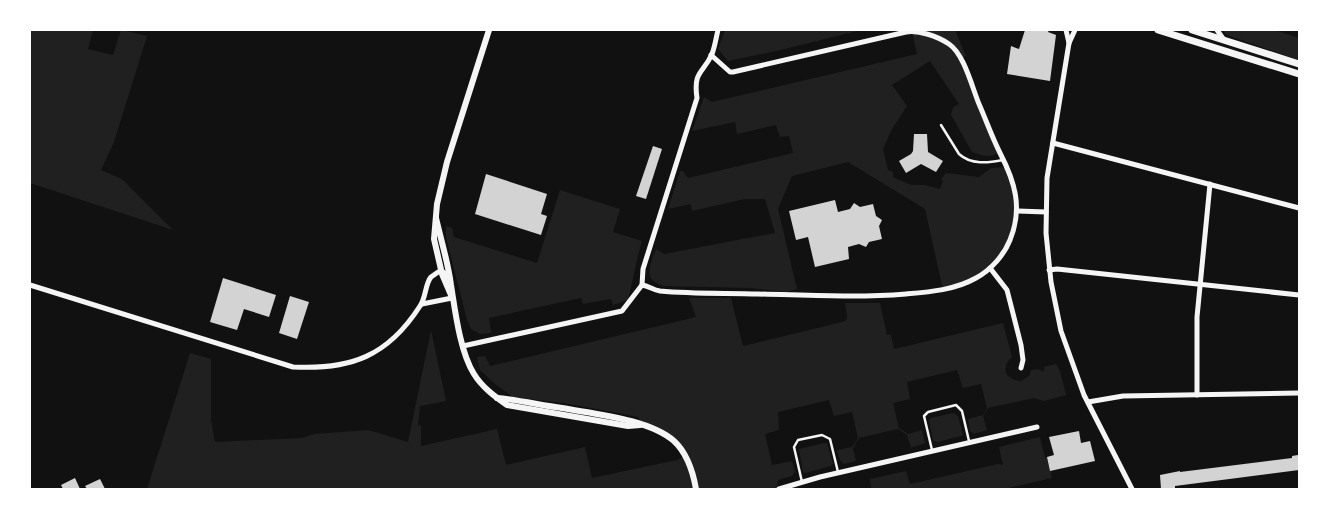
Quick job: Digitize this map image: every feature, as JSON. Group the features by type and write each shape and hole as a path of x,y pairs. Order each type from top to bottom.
{"main road":[{"path":"1158,30 1299,74"},
{"path":"1198,31 1299,64"}],"street":[{"path":"452,298 446,288 440,270 434,238 438,196 489,30"},
{"path":"463,346 622,310 642,285 643,269 697,98 697,78 711,55 718,30"},
{"path":"1066,30 1068,43 1047,178 1046,212 1049,270 1060,331 1088,402 1132,489"},
{"path":"1068,43 1075,30"},
{"path":"1217,30 1224,41"},
{"path":"642,285 656,290 687,292 879,296 951,288 975,279 990,268 1007,248 1016,221 1018,211 1015,191 1004,160 960,58 950,44 928,34 912,31 733,72 730,72 711,55"},
{"path":"1053,143 1299,208"},
{"path":"1196,395 1196,334 1210,184"},
{"path":"1018,211 1046,212"},
{"path":"436,218 463,346 473,372 481,384 496,398 630,420 662,432 683,453 690,466 696,489"},
{"path":"990,268 1007,290 1021,345 1023,360 1020,368"},
{"path":"1049,270 1057,269 1299,296"},
{"path":"440,270 450,278"},
{"path":"30,286 292,367 318,368 337,366 375,353 391,342 409,323 422,304 430,278 440,270"},
{"path":"422,304 452,298"},
{"path":"1088,402 1123,396 1299,393"},
{"path":"779,489 838,473 1037,427"}],"lane":[{"path":"941,124 959,154 964,158 972,162 988,163 1004,160"},
{"path":"933,452 924,416 928,412 956,405 962,411 970,443"},
{"path":"802,482 794,447 798,440 822,435 830,440 838,473"}],"shaded area":[{"path":"30,30 93,30 88,49 113,55 121,30 147,36 114,142 101,170 122,179 173,230 30,183"},
{"path":"725,30 861,30 728,61 718,49"},
{"path":"911,30 955,30 966,56 961,58 1000,153 986,156 972,152 951,115 953,107 959,104 930,61 892,85 907,106 892,129 883,149 888,170 893,172 893,177 911,185 925,185 940,189 943,181 941,179 946,173 979,177 991,168 1008,167 1018,211 1007,248 984,273 943,290 925,209 848,162 792,176 778,209 797,289 786,292 751,288 664,286 657,284 653,280 650,276 650,266 656,249 664,254 775,233 765,199 745,199 692,211 691,204 668,209 680,171 683,171 688,178 793,153 789,136 780,137 776,125 737,134 735,122 692,131 704,97 712,102 917,54"},
{"path":"1222,30 1274,30 1299,38 1299,60 1227,35"},
{"path":"560,190 620,209 613,232 642,241 628,300 613,305 611,299 583,304 581,298 489,318 491,333 480,334 471,329 446,237 446,226 452,228 454,237 537,263"},
{"path":"689,298 731,298 743,346 846,321 845,303 880,303 887,335 891,335 894,349 1003,323 1012,357 1006,365 1007,375 1014,380 1021,381 1029,376 1031,370 1038,369 1044,372 1044,367 1056,364 1060,371 1066,395 1044,401 1034,398 988,408 983,416 987,430 974,434 970,431 968,419 983,415 987,408 981,384 963,388 957,370 907,382 910,399 893,403 899,428 908,434 922,430 925,443 911,448 907,435 898,429 859,438 853,448 856,461 844,464 840,460 837,450 852,447 858,438 852,412 834,416 829,400 778,412 779,430 765,434 772,465 792,461 795,472 792,476 778,480 777,489 147,489 190,353 211,359 211,420 215,442 302,438 314,434 368,430 408,442 431,330 446,401 420,406 418,426 421,425 421,446 497,429 506,465 585,447 592,478 677,460 685,456 675,442 640,425 639,417 564,403 513,397 480,370 477,357 485,356 490,366 696,317"},
{"path":"953,413 958,416 963,435 937,442 933,440 929,420"},
{"path":"1040,437 1052,478 1004,489 871,489 870,479 906,471 910,484 998,464 1003,465 999,447"},
{"path":"827,443 833,464 803,472 799,449"}],"building":[{"path":"1025,30 1049,30 1048,32 1056,35 1050,81 1007,74 1011,46 1019,49"},
{"path":"914,134 927,134 928,152 943,161 936,172 921,164 906,173 899,161 913,151"},
{"path":"653,146 662,149 646,199 636,196"},
{"path":"486,174 547,194 541,214 547,216 541,235 475,214"},
{"path":"835,200 838,212 850,209 854,203 860,207 873,204 876,216 882,220 879,226 882,239 869,242 866,247 859,244 848,247 849,259 815,267 808,237 796,240 789,211"},
{"path":"223,278 276,295 269,317 244,309 237,330 210,322"},
{"path":"290,296 309,302 297,339 279,333"},
{"path":"1079,431 1081,443 1090,441 1095,461 1050,471 1047,457 1054,455 1049,437"},
{"path":"1298,455 1299,470 1175,486 1175,489 1161,489 1160,475 1292,458 1292,456"},
{"path":"75,478 80,489 63,489 61,485"},
{"path":"100,479 105,489 87,489 85,486"}]}
